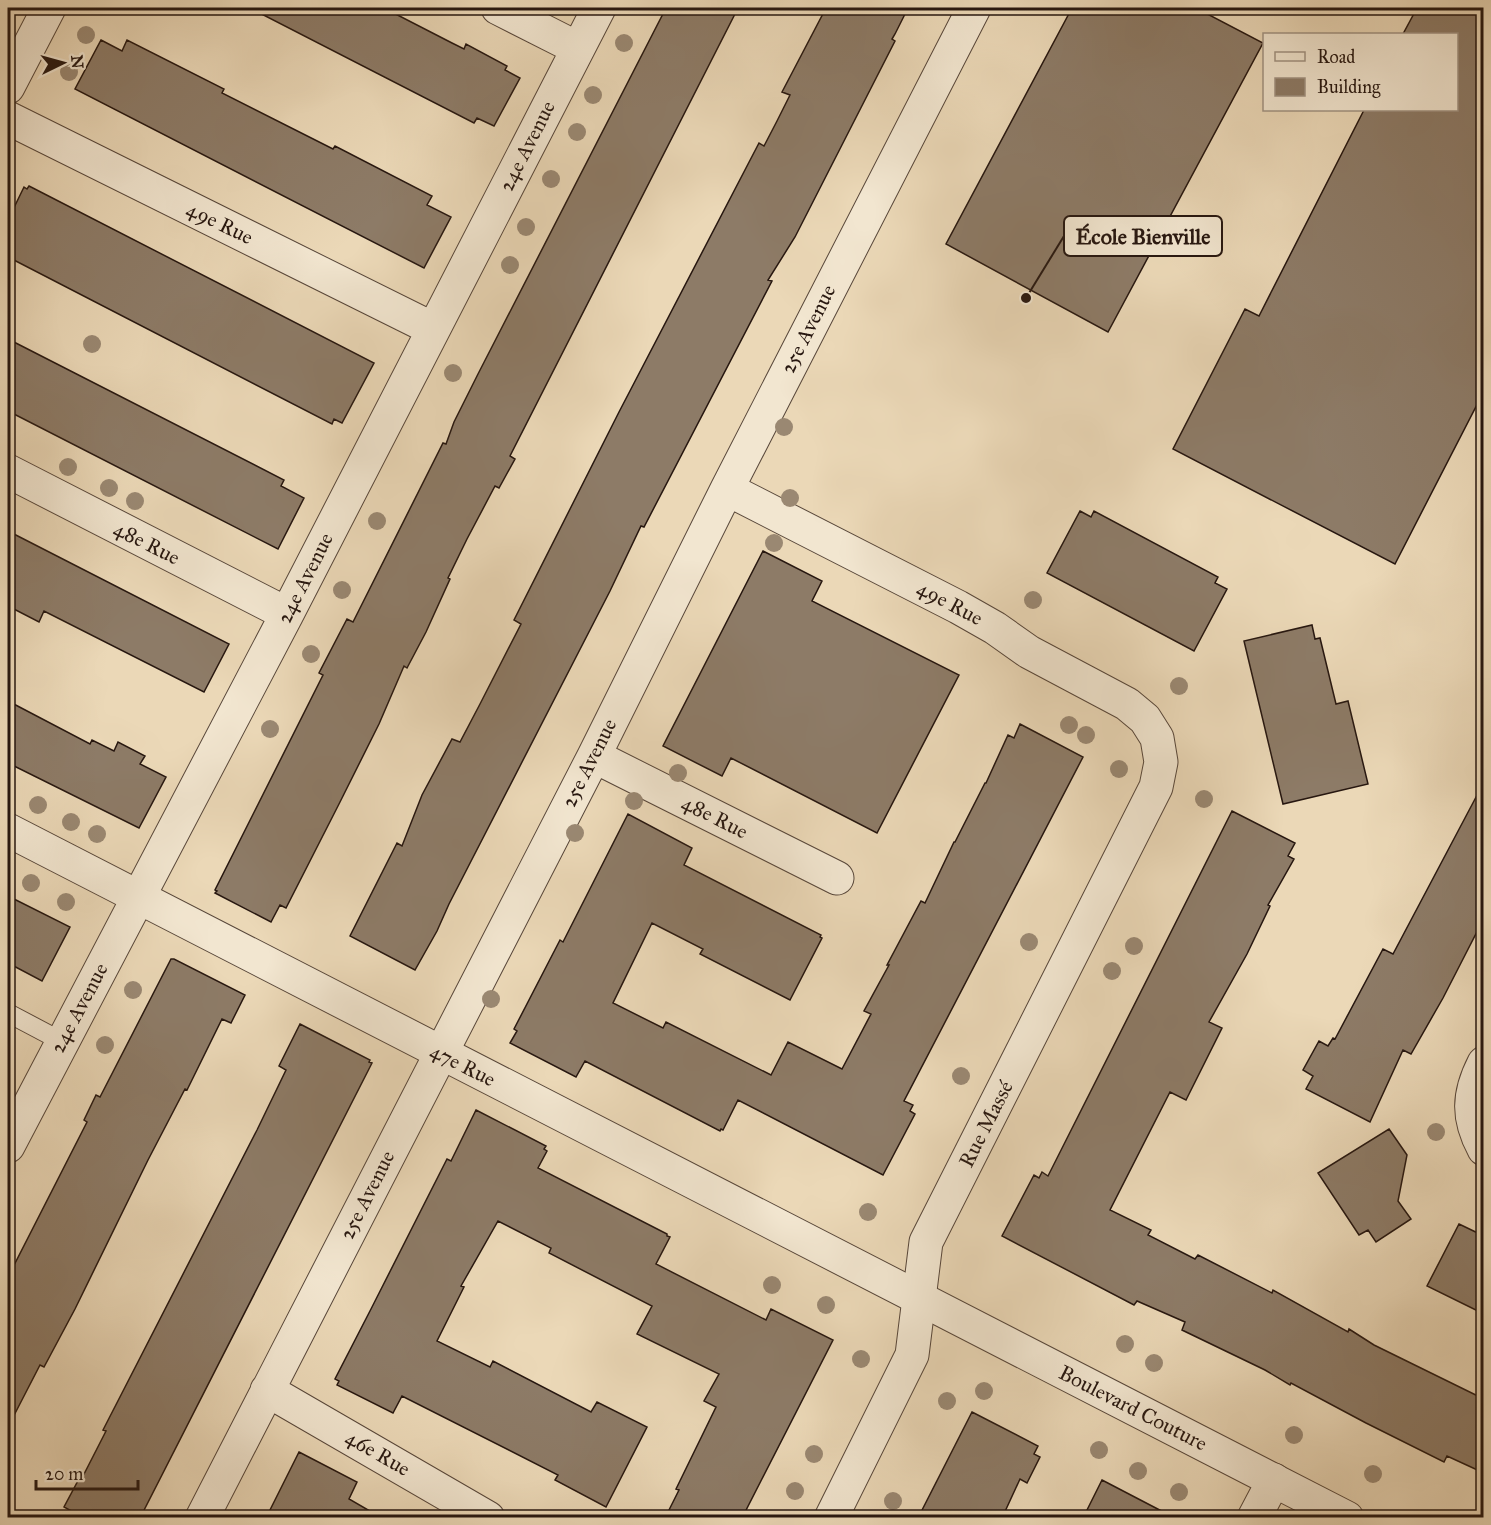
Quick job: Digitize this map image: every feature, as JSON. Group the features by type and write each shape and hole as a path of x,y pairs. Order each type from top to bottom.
{"street":[{"path":"8,87 49,8"},
{"path":"498,8 578,48"},
{"name":"24e Avenue","path":"8,1146 61,1041 139,898 287,614 599,8"},
{"name":"25e Avenue","path":"202,1518 594,756 727,489 974,8"},
{"name":"49e Rue","path":"8,118 433,329"},
{"name":"48e Rue","path":"8,471 287,614"},
{"name":"49e Rue","path":"727,489 958,607 995,628 1029,652 1127,704 1145,719 1157,738"},
{"name":"Rue Massé","path":"831,1518 912,1355 926,1242 1156,788 1161,762 1157,738"},
{"name":"48e Rue","path":"594,756 837,878"},
{"name":"47e Rue","path":"8,830 920,1297"},
{"path":"1480,1070 1471,1104 1473,1130 1484,1149"},
{"name":"Boulevard Couture","path":"920,1297 993,1337 1347,1518"},
{"name":"46e Rue","path":"267,1390 488,1518"},
{"path":"1254,1518 1274,1480"}],"lane":[{"path":"8,1013 61,1041"}],"building":[{"path":"250,8 384,8 464,49 466,44 507,66 505,70 520,78 494,126 477,118 474,123"},
{"path":"666,8 738,8 510,456 515,459 499,488 495,486 467,539 426,632 407,668 404,666 379,724 286,908 280,905 271,922 215,893 217,891 215,890 323,675 319,673 347,619 353,622 443,443 446,444 454,422 478,374"},
{"path":"826,8 908,8 892,39 895,41 795,237 768,280 772,281 644,527 641,526 437,931 415,970 350,936 397,843 402,846 422,795 452,739 460,742 480,704 521,624 514,620 759,143 764,146 777,121 790,95 782,92"},
{"path":"1072,8 1196,8 1263,43 1108,332 946,244"},
{"path":"1417,8 1484,8 1484,391 1395,564 1173,449 1245,309 1259,316 1363,111 1458,111 1458,33 1404,33"},
{"path":"101,40 122,51 127,40 224,89 222,93 333,149 335,146 432,196 427,205 451,217 424,268 75,89"},
{"path":"29,186 374,363 342,423 334,419 332,424 8,257 8,220 24,187 27,189"},
{"path":"8,339 284,480 281,486 304,498 278,549 8,411"},
{"path":"1080,511 1091,517 1094,511 1218,577 1215,583 1227,589 1194,651 1047,573"},
{"path":"8,531 229,644 204,692 44,611 39,622 8,606"},
{"path":"763,551 822,581 812,601 959,675 877,833 731,758 722,776 663,746"},
{"path":"1312,625 1315,639 1320,638 1336,704 1348,701 1368,784 1283,804 1244,641"},
{"path":"8,701 90,744 92,740 114,751 118,742 145,756 140,764 166,777 139,828 8,763"},
{"path":"1020,724 1083,757 904,1101 913,1105 910,1111 915,1114 883,1175 738,1100 723,1130 720,1131 585,1061 576,1077 510,1043 517,1031 514,1029 560,940 563,942 628,814 692,848 684,865 821,935 822,938 790,1000 700,954 703,949 652,923 613,1003 663,1028 666,1022 771,1075 788,1042 842,1069 871,1014 864,1011 889,965 887,965 921,901 925,903 1008,735 1014,738"},
{"path":"1484,782 1484,918 1411,1054 1403,1050 1370,1122 1306,1089 1313,1076 1303,1070 1319,1041 1328,1046 1333,1038 1335,1039 1383,949 1393,954"},
{"path":"1232,811 1295,843 1288,856 1294,859 1268,905 1270,906 1247,954 1209,1022 1222,1028 1186,1100 1170,1092 1110,1210 1151,1230 1148,1235 1195,1259 1198,1255 1272,1293 1273,1290 1348,1332 1349,1329 1374,1345 1484,1399 1484,1473 1447,1456 1444,1462 1182,1330 1185,1322 1137,1301 1134,1305 1002,1236 1034,1175 1039,1178 1042,1172 1048,1176"},
{"path":"8,896 70,927 42,981 8,963"},
{"path":"171,959 245,995 231,1023 222,1019 187,1090 185,1089 148,1160 75,1309 44,1367 40,1365 8,1427 8,1277 87,1122 84,1120 96,1095 100,1097"},
{"path":"300,1024 372,1063 140,1518 84,1518 64,1507 80,1477 82,1478 106,1431 103,1430 257,1130 286,1070 279,1066"},
{"path":"476,1110 546,1146 544,1149 547,1151 538,1168 667,1234 670,1237 656,1264 766,1320 771,1309 833,1340 742,1518 665,1518 679,1490 676,1489 716,1407 704,1401 719,1374 637,1334 652,1306 549,1253 551,1248 498,1221 461,1286 464,1287 437,1341 490,1367 493,1361 591,1412 597,1402 647,1427 606,1507 555,1480 558,1475 402,1396 393,1413 337,1385 339,1381 335,1379 447,1159 451,1161"},
{"path":"1389,1129 1407,1155 1398,1201 1411,1219 1376,1242 1368,1230 1359,1235 1318,1173"},
{"path":"1459,1224 1484,1236 1484,1314 1427,1286"},
{"path":"972,1412 1038,1446 1034,1454 1040,1457 1027,1483 1020,1479 1002,1518 918,1518"},
{"path":"299,1452 357,1482 349,1499 382,1518 266,1518"},
{"path":"1102,1480 1175,1518 1083,1518"}],"place":[{"name":"École Bienville","path":"1026,298"}]}
